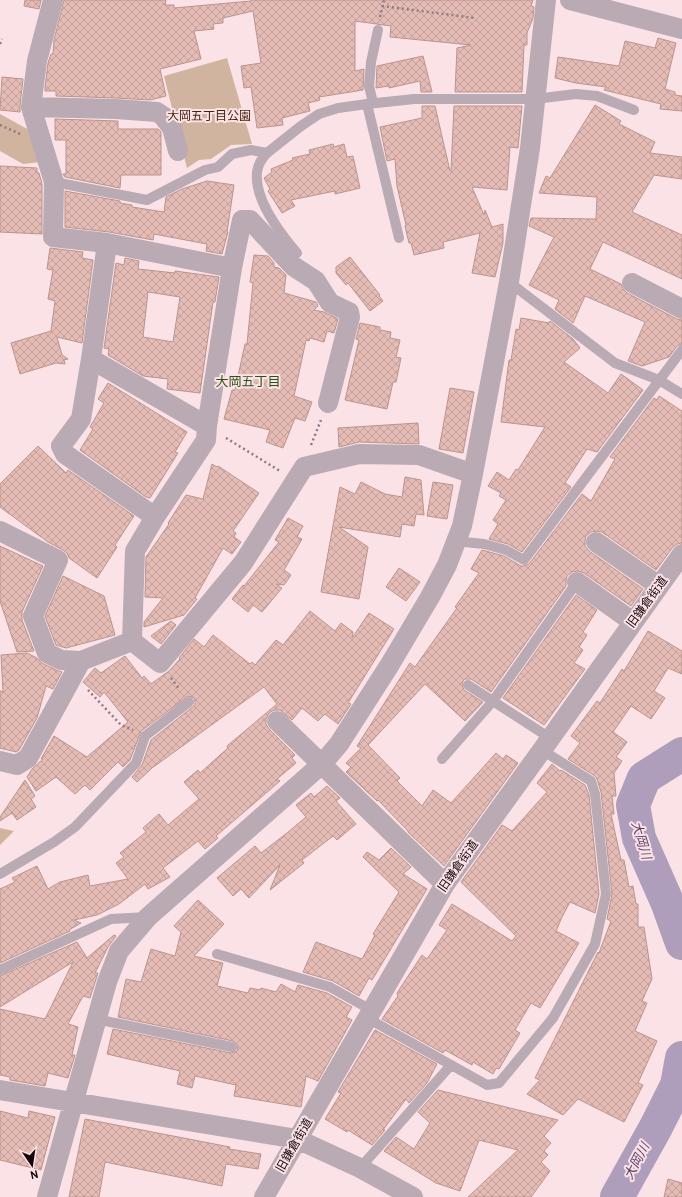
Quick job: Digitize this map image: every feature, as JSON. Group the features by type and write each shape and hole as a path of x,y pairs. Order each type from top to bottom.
{"street":[{"path":"53,0 37,61 31,107 54,182 53,237 107,243 232,268"},
{"path":"47,1197 96,1019 107,982 120,951 148,917 322,764 339,744 389,666 430,597 446,565 462,526 509,282 530,148 546,0"},
{"path":"570,0 611,5 682,29"},
{"path":"31,107 116,109 157,112 163,116 172,128 178,151"},
{"path":"132,642 135,551 155,517 206,440 232,268 242,220 250,220 293,266 316,281 330,303 349,312 350,317 328,403"},
{"path":"107,243 81,419 61,446 65,454 155,517"},
{"path":"632,283 682,309"},
{"path":"91,359 207,426"},
{"path":"132,642 160,664 243,563 304,467 359,454 419,455 473,474"},
{"path":"0,531 58,560 33,616 47,653 77,668"},
{"path":"596,542 659,586"},
{"name":"旧鎌倉街道","path":"264,1197 445,884 682,554"},
{"path":"578,582 633,622"},
{"path":"0,761 17,765 28,758 77,668 132,642"},
{"path":"277,720 445,884"},
{"path":"0,1090 297,1139 360,1168 413,1197"}],"lane":[{"path":"378,30 371,62 369,86 370,104 388,197 399,238"},
{"path":"297,253 281,234 261,197 257,181 257,170 262,159 267,153 301,126 320,114 338,108 414,99 536,100 576,94 597,96 634,110"},
{"path":"54,182 147,200 205,170 218,167 232,154 251,150 267,153"},
{"path":"509,282 616,363 659,380 682,394"},
{"path":"456,541 484,544 506,550 524,560 682,350"},
{"path":"442,759 493,701 578,582"},
{"path":"217,954 330,987 369,1014 451,1065 487,1085 499,1083 553,1018 595,944 606,894 595,794 591,782 493,701 468,685"},
{"path":"0,874 54,842 75,827 136,764 145,736 189,702"},
{"path":"0,970 111,919 148,917"},
{"path":"96,1019 232,1046"},
{"path":"360,1168 451,1065"}],"path":[{"path":"382,6 475,18"},
{"path":"0,44 2,40"},
{"path":"310,447 328,403"},
{"path":"207,426 296,481"},
{"path":"160,664 189,702"},
{"path":"77,668 121,725 145,736"}],"green space":[{"name":"大岡五丁目公園","path":"227,58 252,144 231,145 211,159 199,160 187,168 164,76"},
{"path":"0,114 31,131 41,162 23,164 0,151"},
{"path":"0,828 14,831 0,845"}],"building":[{"path":"25,0 41,0 39,9 24,6"},
{"path":"64,0 166,0 165,5 174,5 174,8 251,0 533,0 531,6 534,7 533,18 527,33 527,45 524,45 522,92 455,92 457,48 471,45 390,37 391,26 355,21 355,71 364,69 363,90 319,97 320,100 308,103 310,111 282,118 283,125 257,128 251,87 244,88 241,66 261,63 253,11 223,18 223,23 213,24 214,29 194,31 201,59 160,69 166,96 150,100 56,96 56,91 45,91 45,87 48,63 51,54 53,54 54,40"},
{"path":"658,38 676,43 665,89 675,92 675,95 682,96 682,111 660,109 661,104 604,90 606,87 576,83 555,78 558,57 619,66 625,41 655,48"},
{"path":"423,56 432,92 421,92 420,81 389,88 389,86 376,88 377,66"},
{"path":"2,77 23,79 20,112 0,110"},
{"path":"595,105 621,121 619,124 655,142 650,153 682,157 682,179 654,175 632,212 682,235 682,279 603,242 590,269 621,284 627,293 677,319 682,320 682,344 677,346 669,357 642,366 628,361 645,322 585,296 573,323 555,309 559,300 529,285 554,237 529,226 531,218 596,219 597,197 539,193 546,176 550,178"},
{"path":"422,106 435,106 451,171 454,106 522,106 518,148 510,147 507,190 472,187 484,215 485,210 492,227 503,224 503,243 495,277 472,273 480,233 443,242 444,248 414,255 411,243 409,243 397,186 395,159 387,161 380,127 422,118"},
{"path":"55,119 118,121 118,129 158,129 161,132 161,175 121,175 120,188 65,177 63,174 66,174 66,140 55,140"},
{"path":"333,144 334,147 344,144 347,157 353,156 360,188 335,194 335,191 291,200 295,206 282,213 268,191 270,189 264,178 272,172 271,169 293,160 292,158 310,154 309,150"},
{"path":"0,166 37,168 37,173 39,173 42,184 42,234 0,232"},
{"path":"207,181 234,185 228,232 222,254 206,251 207,244 154,234 153,240 109,232 65,227 65,191 120,201 120,203 132,205 132,207 164,212 166,197 182,189"},
{"path":"50,248 83,252 82,258 93,260 82,343 57,337 62,355 68,359 64,360 65,364 56,363 20,374 11,343 51,331 55,301 48,299 53,270 47,269"},
{"path":"254,255 268,256 274,263 274,267 279,268 286,275 284,293 316,302 318,306 314,310 324,312 338,319 334,333 327,331 324,342 310,338 309,341 306,340 294,396 312,402 305,421 295,418 283,448 266,442 270,430 224,419 232,390 235,390 245,344 247,344 253,283 250,282"},
{"path":"350,257 380,295 379,296 383,301 370,311 348,283 346,285 336,273 336,267"},
{"path":"125,258 139,261 138,269 175,273 175,271 219,277 215,302 213,302 200,393 167,389 168,379 143,376 108,355 109,349 104,348 116,263 124,265","holes":["148,292 180,297 173,342 143,337"]},
{"path":"521,318 549,323 550,321 573,339 580,348 564,362 608,393 621,374 643,390 597,452 587,449 565,483 571,487 522,552 508,544 489,539 498,524 493,520 506,500 499,496 501,493 488,486 497,472 509,480 516,469 518,470 545,427 501,422 509,360 511,360 516,329 519,330"},
{"path":"360,323 380,327 380,330 391,332 390,338 400,340 396,357 401,358 396,382 393,382 387,409 345,400 359,340 356,339"},
{"path":"108,383 187,432 175,452 178,453 150,498 146,497 80,450 93,429 90,427 104,403 98,399"},
{"path":"450,388 474,392 463,453 439,449"},
{"path":"659,396 682,411 682,543 673,547 656,570 602,532 591,532 586,536 585,541 585,546 589,551 643,589 631,606 584,573 578,571 572,572 567,576 566,586 491,692 471,679 465,679 463,681 462,685 464,690 483,702 465,721 425,684 368,745 400,778 397,781 422,806 433,790 451,803 496,753 503,759 506,755 518,763 444,866 408,832 378,800 377,801 346,772 351,767 346,763 361,748 357,746 410,663 415,667 457,608 455,607 479,573 471,569 482,550 504,556 521,566 529,564 582,494 591,501 615,459 610,457 654,398 657,400"},
{"path":"418,423 419,444 359,442 339,447 338,428"},
{"path":"38,446 66,473 68,470 134,516 115,545 117,547 97,578 69,558 67,553 63,550 48,542 0,507 0,484"},
{"path":"212,464 217,467 218,466 259,493 233,531 236,533 234,537 241,542 232,554 223,548 195,598 197,599 184,615 144,627 144,622 163,598 145,597 146,557 169,524 168,523 186,495 203,499"},
{"path":"405,477 421,480 424,515 416,514 414,526 402,524 400,537 339,527 368,547 359,599 321,592 340,487 355,494 361,482 385,494 402,497"},
{"path":"433,482 453,485 447,519 427,516"},
{"path":"288,518 303,526 297,537 302,539 284,570 291,575 284,585 276,584 282,588 262,612 253,605 248,612 232,599 279,542 275,540"},
{"path":"0,546 43,566 22,612 22,620 34,651 17,652 0,601"},
{"path":"399,568 420,582 406,601 386,587"},
{"path":"63,576 104,596 115,635 66,648 56,645 45,616"},
{"path":"576,595 597,610 583,632 587,635 579,647 583,650 574,663 585,669 544,725 503,698"},
{"path":"310,611 335,631 341,623 353,632 352,638 369,613 394,629 348,703 351,704 338,724 325,714 318,721 302,708 292,720 280,710 274,710 269,713 266,719 266,724 269,729 295,755 292,758 296,763 277,779 280,781 216,836 218,838 205,849 198,841 163,868 170,877 148,889 145,884 119,904 97,915 74,920 81,923 69,930 70,931 0,963 0,889 15,882 12,878 37,866 48,889 60,882 88,875 90,886 128,879 116,863 124,857 120,853 146,832 143,828 159,814 168,825 199,799 184,782 198,770 200,773 228,748 227,746 277,704 264,687 152,768 137,782 132,777 142,765 151,740 195,705 194,698 188,696 141,731 130,760 123,767 118,762 90,790 85,785 75,794 56,777 36,791 27,777 32,769 43,759 41,759 54,736 87,757 128,722 104,692 100,697 83,682 95,668 101,673 125,656 142,678 144,676 151,684 169,671 180,659 179,658 194,639 204,647 213,635 250,664 252,662 255,665 276,640 283,645"},
{"path":"171,621 176,625 161,644 151,636"},
{"path":"648,631 682,651 682,674 668,668 654,691 665,698 651,719 631,706 613,732 627,742 616,757 622,761 614,773 616,796 612,796 614,814 611,814 621,860 624,860 629,887 633,886 636,904 638,904 638,927 644,927 652,979 642,1001 647,1003 635,1031 657,1041 638,1083 643,1085 624,1122 578,1099 563,1115 527,1094 540,1080 535,1078 598,952 599,953 611,921 607,919 612,894 601,792 595,776 568,759 580,743 571,736 597,701 600,703 622,669 624,671"},
{"path":"27,653 37,658 42,663 62,672 53,689 46,686 37,718 19,750 16,752 0,748 0,691 3,692 1,655"},
{"path":"552,764 560,771 561,770 585,785 589,795 599,894 595,913 570,902 556,931 579,943 540,1008 531,1003 515,1030 520,1033 499,1069 496,1068 493,1074 473,1062 472,1065 445,1050 443,1053 382,1019 398,996 397,993 422,955 427,959 447,930 439,925 452,904 512,941 516,936 461,882 502,825 512,831 547,792 537,783"},
{"path":"25,780 35,796 31,799 36,807 17,820 12,813 0,821 0,817"},
{"path":"327,786 340,798 336,801 356,824 337,840 333,836 302,860 304,863 270,890 280,865 249,898 241,889 233,896 217,878 255,846 261,853 287,833 306,817 296,805 311,793 314,797"},
{"path":"391,848 411,867 403,874 427,889 372,980 369,978 359,996 333,981 303,972 316,942 362,959 375,935 373,934 399,892 363,857 367,852 379,860"},
{"path":"198,900 224,924 194,956 223,963 217,986 248,993 250,988 260,990 261,988 276,992 281,984 295,992 298,985 327,993 352,1007 346,1017 352,1020 318,1081 306,1076 301,1107 234,1096 236,1085 195,1076 192,1088 177,1084 180,1071 107,1054 113,1029 231,1053 237,1051 238,1045 233,1041 118,1017 126,979 141,982 151,949 175,956 181,932 174,926"},
{"path":"114,935 116,936 108,947 95,973 98,973 90,998 83,996 68,1024 78,1027 72,1055 75,1055 68,1078 48,1073 45,1086 10,1080 10,1077 0,1075 0,1009 45,1019 73,962 0,1007 0,976 77,942 87,958"},
{"path":"375,1030 437,1064 427,1083 409,1103 406,1099 383,1130 385,1130 372,1145 348,1130 347,1132 325,1119 341,1093 338,1092"},
{"path":"438,1090 558,1120 544,1136 551,1143 544,1151 548,1155 541,1162 550,1171 531,1197 468,1197 518,1150 479,1140 460,1191 436,1183 384,1151 396,1137 414,1149 430,1123 418,1112"},
{"path":"0,1111 28,1118 29,1111 55,1117 41,1170 0,1160"},
{"path":"85,1119 230,1147 229,1149 261,1154 258,1169 226,1164 222,1186 105,1162 99,1197 69,1197"},
{"path":"668,1179 682,1183 682,1197 664,1197"}],"waterway":[{"name":"大岡川","path":"682,754 644,778 633,805 639,838 668,904 682,943"},
{"name":"大岡川","path":"617,1197 656,1127 677,1085 682,1058"}],"district":[{"name":"大岡五丁目","path":"248,381"}]}
